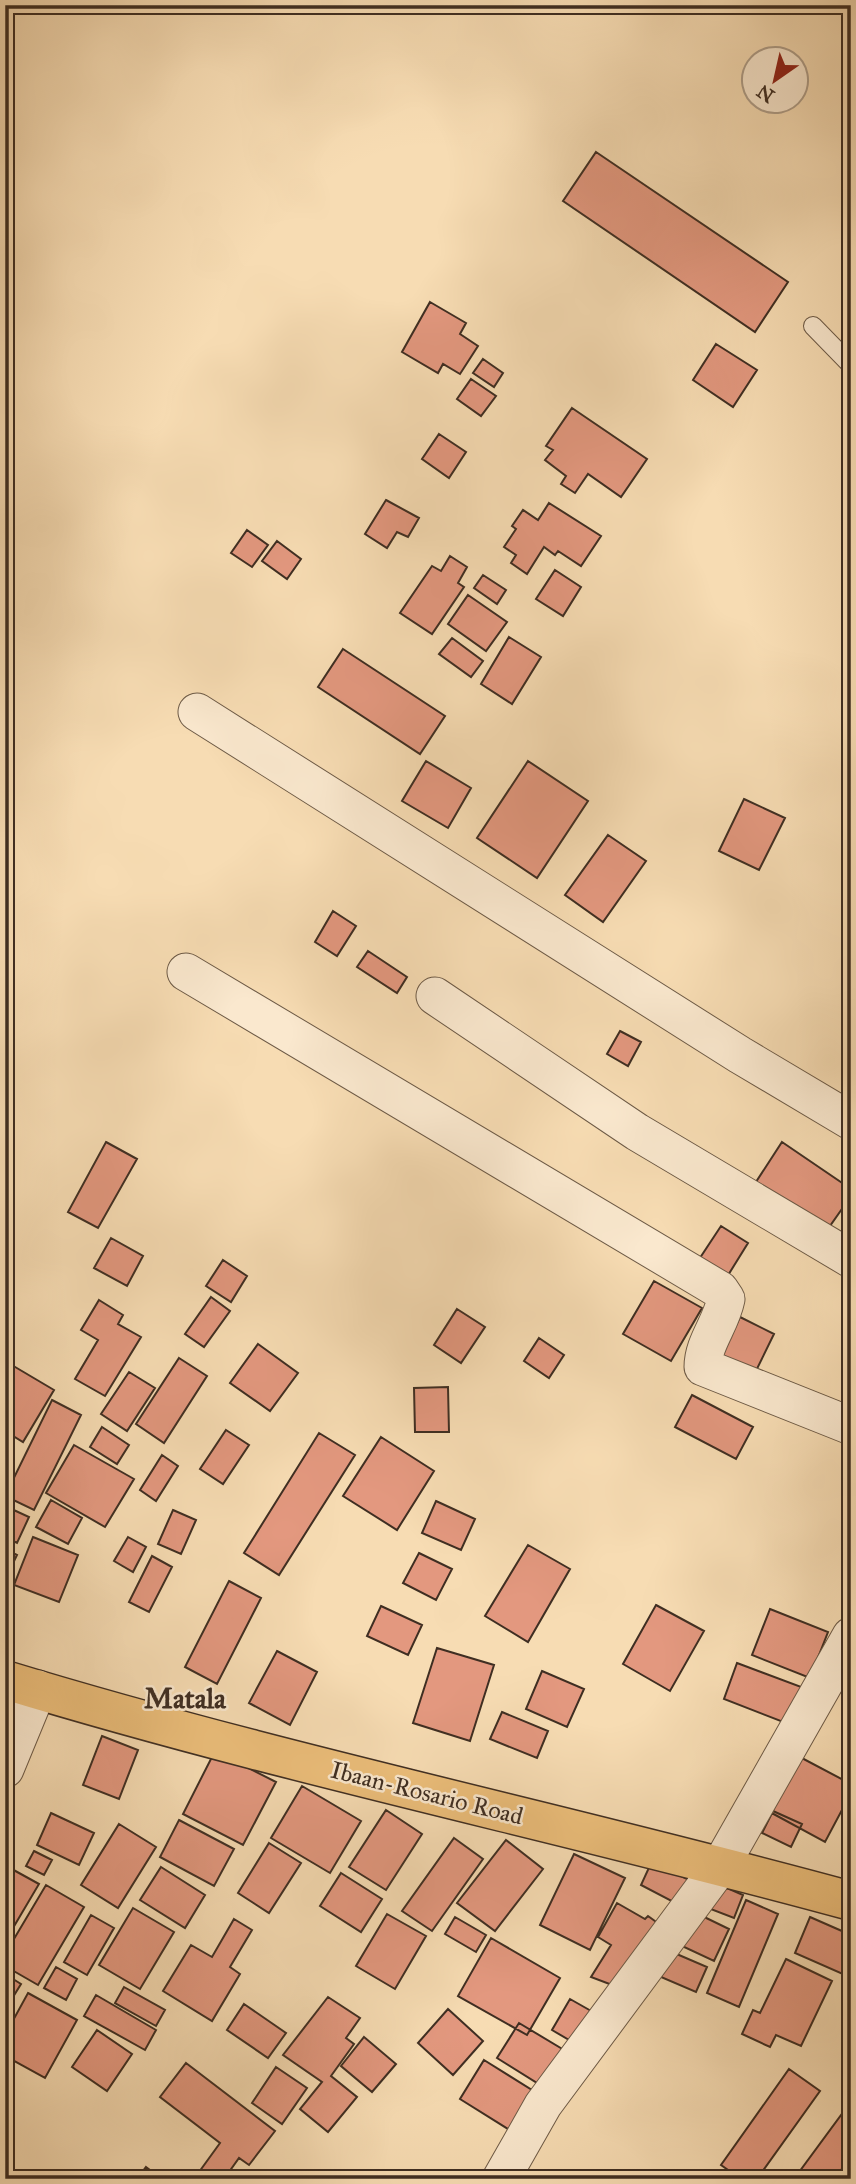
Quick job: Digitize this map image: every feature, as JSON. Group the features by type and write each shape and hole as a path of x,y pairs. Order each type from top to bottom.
{"main road":[{"name":"Ibaan-Rosario Road","path":"22,1685 183,1732 721,1865 851,1901"}],"street":[{"path":"197,712 716,1041 851,1121"},
{"path":"186,972 720,1290 726,1300 703,1353 703,1367 851,1426"},
{"path":"435,996 637,1132 851,1259"},
{"path":"501,2179 542,2105 721,1865 851,1636"},
{"path":"5,1769 22,1685"}],"lane":[{"path":"813,326 851,365"}],"building":[{"path":"596,152 788,282 755,332 563,201"},
{"path":"430,302 466,323 460,334 478,346 460,374 443,364 438,373 402,352"},
{"path":"716,344 757,370 733,407 693,380"},
{"path":"483,359 503,373 494,387 473,373"},
{"path":"471,379 496,396 481,416 457,399"},
{"path":"572,408 647,459 621,497 588,474 575,493 561,484 566,476 545,460 553,450 546,446"},
{"path":"439,434 466,452 449,478 422,459"},
{"path":"386,500 419,518 408,537 397,532 387,548 365,534"},
{"path":"549,503 601,536 581,566 558,551 555,555 544,547 527,574 511,563 516,555 504,547 516,529 512,526 523,510 538,520"},
{"path":"247,530 268,545 252,567 231,553"},
{"path":"277,541 301,559 287,579 262,561"},
{"path":"450,556 467,567 458,583 464,587 432,634 400,613 432,566 441,571"},
{"path":"555,570 581,587 563,616 536,599"},
{"path":"483,575 506,590 497,604 474,588"},
{"path":"468,595 507,622 486,651 448,624"},
{"path":"509,637 541,657 512,704 481,684"},
{"path":"452,638 483,661 471,677 439,654"},
{"path":"343,649 445,716 420,754 318,687"},
{"path":"426,761 471,788 448,828 402,801"},
{"path":"528,761 588,801 537,878 477,838"},
{"path":"744,799 785,818 759,870 719,851"},
{"path":"608,835 646,861 603,922 565,895"},
{"path":"333,911 356,926 337,956 315,942"},
{"path":"368,951 407,977 397,993 357,967"},
{"path":"620,1031 641,1042 628,1066 607,1054"},
{"path":"106,1142 137,1159 98,1228 68,1212"},
{"path":"782,1142 851,1189 851,1196 825,1233 754,1185"},
{"path":"721,1226 748,1243 722,1285 694,1267"},
{"path":"111,1238 143,1256 127,1286 94,1268"},
{"path":"223,1260 247,1276 231,1302 206,1286"},
{"path":"654,1281 702,1308 671,1361 623,1334"},
{"path":"211,1297 230,1311 204,1347 185,1334"},
{"path":"99,1300 123,1315 118,1324 141,1337 105,1396 75,1379 98,1340 81,1330"},
{"path":"457,1309 485,1327 461,1363 434,1345"},
{"path":"740,1317 774,1334 753,1377 719,1361"},
{"path":"539,1338 564,1355 549,1378 524,1361"},
{"path":"258,1344 298,1373 270,1411 230,1383"},
{"path":"179,1358 207,1376 164,1443 136,1424"},
{"path":"5,1361 54,1390 23,1442 5,1431"},
{"path":"129,1372 155,1388 127,1431 101,1414"},
{"path":"448,1387 449,1432 415,1432 414,1388"},
{"path":"692,1395 753,1427 736,1459 675,1427"},
{"path":"52,1400 81,1415 34,1510 5,1496"},
{"path":"102,1427 129,1445 117,1464 90,1447"},
{"path":"226,1430 249,1445 223,1484 200,1469"},
{"path":"319,1433 355,1455 279,1575 244,1553"},
{"path":"381,1437 434,1471 397,1530 343,1496"},
{"path":"74,1445 134,1479 105,1527 46,1493"},
{"path":"162,1455 178,1466 156,1501 140,1490"},
{"path":"51,1500 82,1518 68,1544 36,1527"},
{"path":"436,1501 475,1519 461,1550 422,1533"},
{"path":"5,1506 29,1517 17,1543 5,1537"},
{"path":"173,1510 196,1520 181,1554 158,1544"},
{"path":"33,1537 78,1555 59,1602 14,1585"},
{"path":"128,1537 146,1547 133,1572 114,1561"},
{"path":"528,1545 570,1569 528,1642 485,1616"},
{"path":"5,1549 17,1555 5,1580"},
{"path":"419,1553 452,1569 436,1600 403,1583"},
{"path":"152,1556 172,1567 149,1612 129,1602"},
{"path":"229,1581 261,1598 217,1684 185,1667"},
{"path":"656,1605 704,1631 670,1691 623,1664"},
{"path":"381,1606 422,1625 408,1655 367,1636"},
{"path":"770,1609 828,1632 810,1678 752,1655"},
{"path":"437,1648 494,1665 470,1741 413,1723"},
{"path":"277,1651 317,1672 290,1725 249,1703"},
{"path":"737,1663 804,1688 791,1725 724,1699"},
{"path":"542,1671 584,1689 567,1727 526,1709"},
{"path":"502,1712 548,1731 537,1758 490,1739"},
{"path":"102,1736 138,1750 119,1799 83,1785"},
{"path":"215,1751 276,1782 243,1845 183,1814"},
{"path":"798,1756 851,1784 851,1793 825,1842 768,1811"},
{"path":"302,1786 361,1821 330,1873 271,1838"},
{"path":"386,1810 422,1834 386,1890 349,1867"},
{"path":"773,1811 802,1824 791,1847 762,1833"},
{"path":"51,1813 94,1833 79,1865 37,1845"},
{"path":"179,1820 234,1849 214,1886 160,1857"},
{"path":"119,1824 156,1847 118,1908 81,1885"},
{"path":"454,1838 483,1859 432,1931 402,1911"},
{"path":"506,1840 543,1869 495,1931 457,1903"},
{"path":"269,1843 301,1863 269,1913 238,1893"},
{"path":"34,1851 52,1860 44,1875 26,1866"},
{"path":"574,1854 625,1878 590,1950 540,1925"},
{"path":"652,1861 693,1882 681,1906 641,1885"},
{"path":"161,1867 205,1895 185,1928 140,1900"},
{"path":"10,1868 39,1884 10,1933 5,1930 5,1877"},
{"path":"341,1873 382,1899 361,1932 320,1906"},
{"path":"718,1884 743,1895 734,1918 708,1908"},
{"path":"46,1885 84,1907 38,1985 5,1966 5,1954"},
{"path":"746,1900 778,1914 739,2007 707,1993"},
{"path":"617,1903 645,1919 648,1916 670,1932 628,1991 591,1977 611,1945 598,1937"},
{"path":"133,1908 174,1932 140,1989 99,1965"},
{"path":"696,1913 729,1929 714,1961 682,1946"},
{"path":"387,1914 426,1936 395,1989 356,1966"},
{"path":"91,1915 114,1928 87,1975 64,1962"},
{"path":"455,1917 486,1935 476,1952 445,1934"},
{"path":"810,1917 851,1935 851,1963 845,1975 795,1953"},
{"path":"234,1919 252,1930 230,1967 240,1974 212,2021 163,1991 191,1945 212,1957"},
{"path":"491,1938 560,1978 527,2035 458,1996"},
{"path":"672,1952 707,1967 696,1992 661,1977"},
{"path":"786,1959 832,1981 801,2046 776,2035 770,2047 742,2034 753,2010 760,2013"},
{"path":"56,1967 77,1979 66,2000 44,1988"},
{"path":"5,1974 21,1984 5,2010"},
{"path":"124,1987 165,2010 156,2026 115,2003"},
{"path":"28,1993 77,2020 45,2078 5,2056 5,2035"},
{"path":"96,1995 156,2030 145,2050 84,2016"},
{"path":"328,1997 360,2018 346,2038 354,2044 331,2076 357,2097 328,2132 300,2109 322,2082 283,2055"},
{"path":"570,1999 600,2016 581,2047 552,2030"},
{"path":"244,2004 286,2033 268,2058 227,2030"},
{"path":"448,2009 483,2041 453,2075 418,2043"},
{"path":"519,2023 564,2050 542,2086 497,2058"},
{"path":"97,2030 132,2054 107,2091 72,2067"},
{"path":"364,2037 396,2064 372,2092 341,2066"},
{"path":"484,2060 540,2095 516,2134 460,2099"},
{"path":"186,2063 275,2131 249,2165 239,2158 224,2179 194,2179 220,2143 160,2097"},
{"path":"276,2067 307,2088 282,2124 252,2103"},
{"path":"789,2069 820,2091 757,2179 741,2179 721,2165"},
{"path":"847,2107 851,2110 851,2157 834,2179 794,2179"},
{"path":"146,2167 162,2179 137,2179"}],"district":[{"name":"Matala","path":"185,1698"}]}
